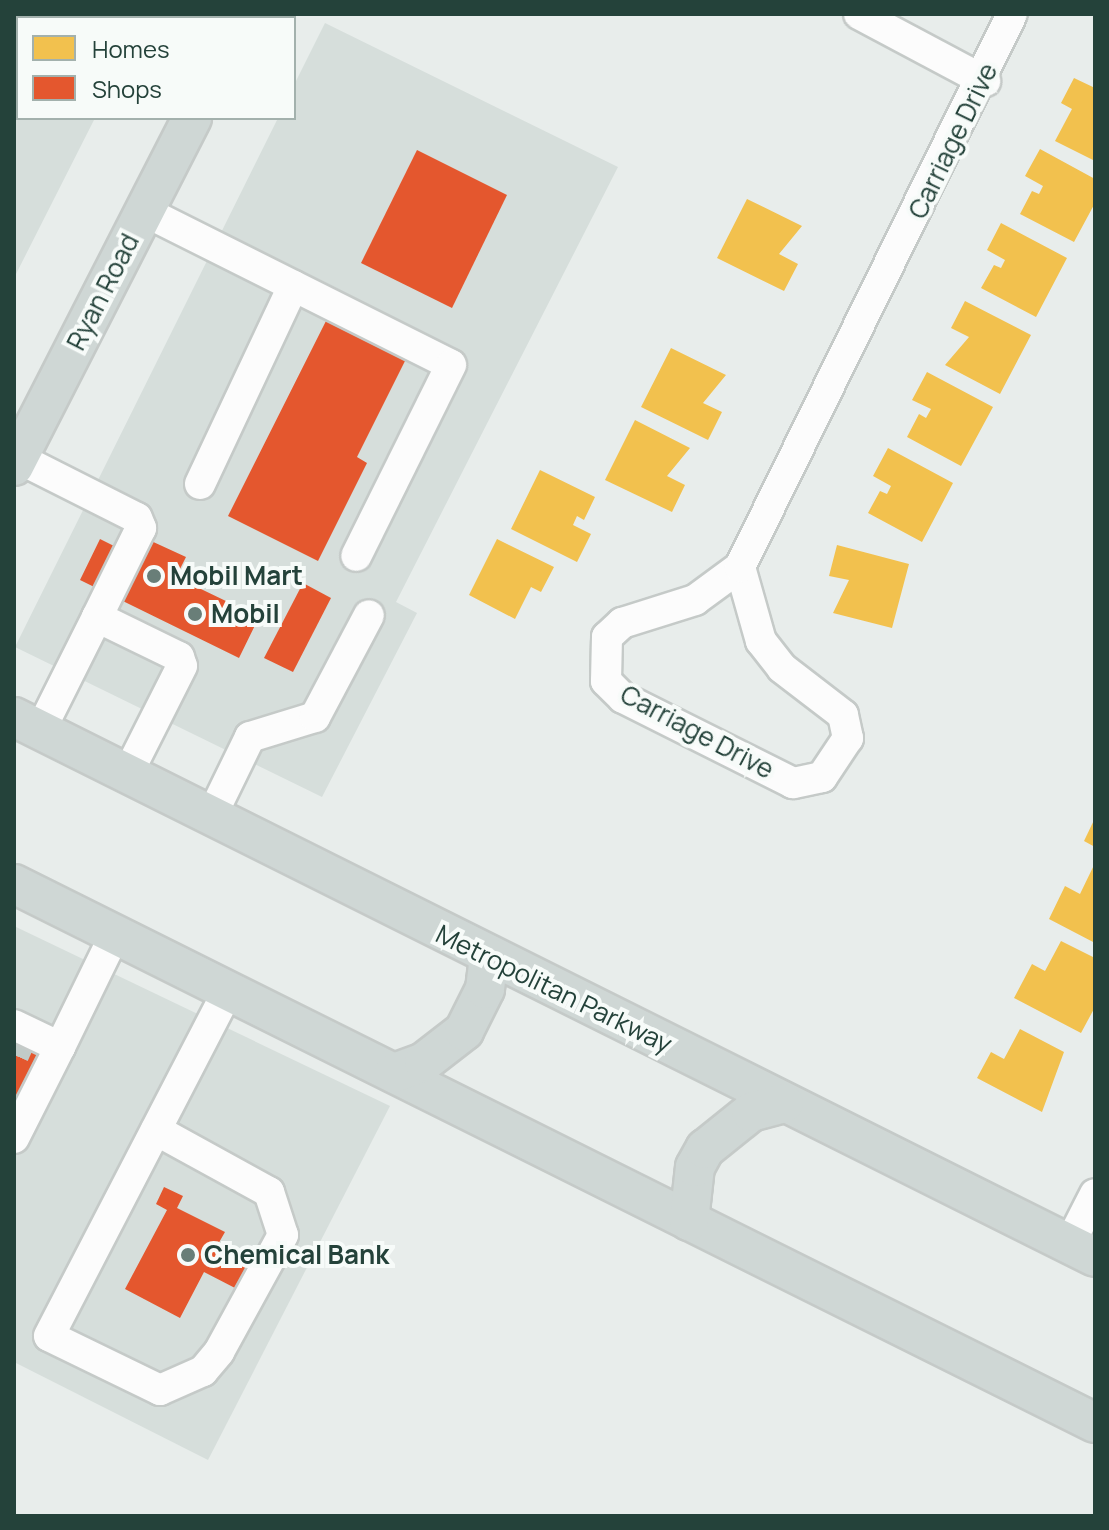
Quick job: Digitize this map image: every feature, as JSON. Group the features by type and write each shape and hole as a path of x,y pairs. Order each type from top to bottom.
{"main road":[{"name":"Ryan Road","path":"16,462 191,120"},
{"name":"Metropolitan Parkway","path":"27,724 1082,1251"},
{"path":"14,884 1095,1423"},
{"path":"394,1073 424,1062 464,1031 485,989 489,957"},
{"path":"689,1221 695,1167 705,1149 751,1112 784,1103"}],"street":[{"path":"859,14 985,81"},
{"name":"Carriage Drive","path":"740,567 761,641 782,668 843,715 848,738 822,777 793,783 623,698 606,681 607,637 622,623 695,600 740,567 985,81 1012,14"},
{"path":"144,211 451,365 356,556"},
{"path":"200,484 293,286"},
{"path":"16,462 137,518 141,528 97,617 27,724"},
{"path":"211,817 250,737 315,717 369,615"},
{"path":"97,617 179,657 182,666 127,775"},
{"path":"14,1138 115,934"},
{"path":"156,1130 269,1192 283,1235 219,1352 203,1371 160,1390 49,1336 228,990"},
{"path":"20,1033 60,1047"},
{"path":"1082,1251 1095,1194"}],"shaded area":[{"path":"14,14 147,14 16,16 16,120 94,120 14,278"},
{"path":"325,23 618,167 396,602 417,613 322,797 15,647 277,120 296,120 296,81"},
{"path":"14,926 390,1106 208,1460 14,1362"}],"building: Homes":[{"path":"1074,78 1095,88 1095,161 1055,141 1072,109 1061,103"},
{"path":"1040,149 1095,179 1095,203 1074,242 1020,214 1032,191 1039,194 1043,186 1025,176"},
{"path":"747,199 802,226 779,254 798,264 784,291 717,258"},
{"path":"1001,223 1067,258 1036,317 981,288 994,265 1001,268 1005,260 987,250"},
{"path":"965,301 1031,335 1000,394 945,365 969,337 951,328"},
{"path":"671,348 726,375 703,403 722,412 708,440 641,407"},
{"path":"927,372 993,407 961,466 907,437 919,414 926,418 931,409 912,400"},
{"path":"635,420 690,448 667,476 685,485 672,512 605,480"},
{"path":"888,448 953,483 922,542 868,513 880,491 887,494 891,486 873,476"},
{"path":"540,470 595,497 584,520 577,516 573,525 591,534 577,562 511,529"},
{"path":"497,539 554,567 541,592 531,587 515,619 469,595"},
{"path":"837,545 909,564 892,628 833,613 849,580 829,576"},
{"path":"1095,818 1095,847 1084,841"},
{"path":"1095,863 1095,943 1049,919 1065,886 1080,894"},
{"path":"1061,941 1095,958 1095,1007 1081,1033 1014,998 1032,964 1045,971"},
{"path":"1020,1029 1064,1052 1042,1112 977,1078 991,1052 1004,1059"}],"building: Shops":[{"path":"417,150 507,195 452,308 361,263"},
{"path":"329,315 408,355 357,457 367,463 318,561 228,516"},
{"path":"100,539 140,559 149,540 186,557 176,577 259,617 239,658 80,580"},
{"path":"303,583 331,598 293,672 264,658"},
{"path":"14,1041 43,1056 14,1116"},
{"name":"Chemical Bank","path":"164,1187 183,1196 177,1208 225,1232 217,1246 249,1263 235,1288 204,1272 180,1318 125,1289 167,1210 156,1204"}],"tunnel":[{"path":"14,1055 19,1044"}],"place":[{"name":"Mobil Mart","path":"154,576"},
{"name":"Mobil","path":"195,614"},
{"name":"Chemical Bank","path":"188,1255"}]}
